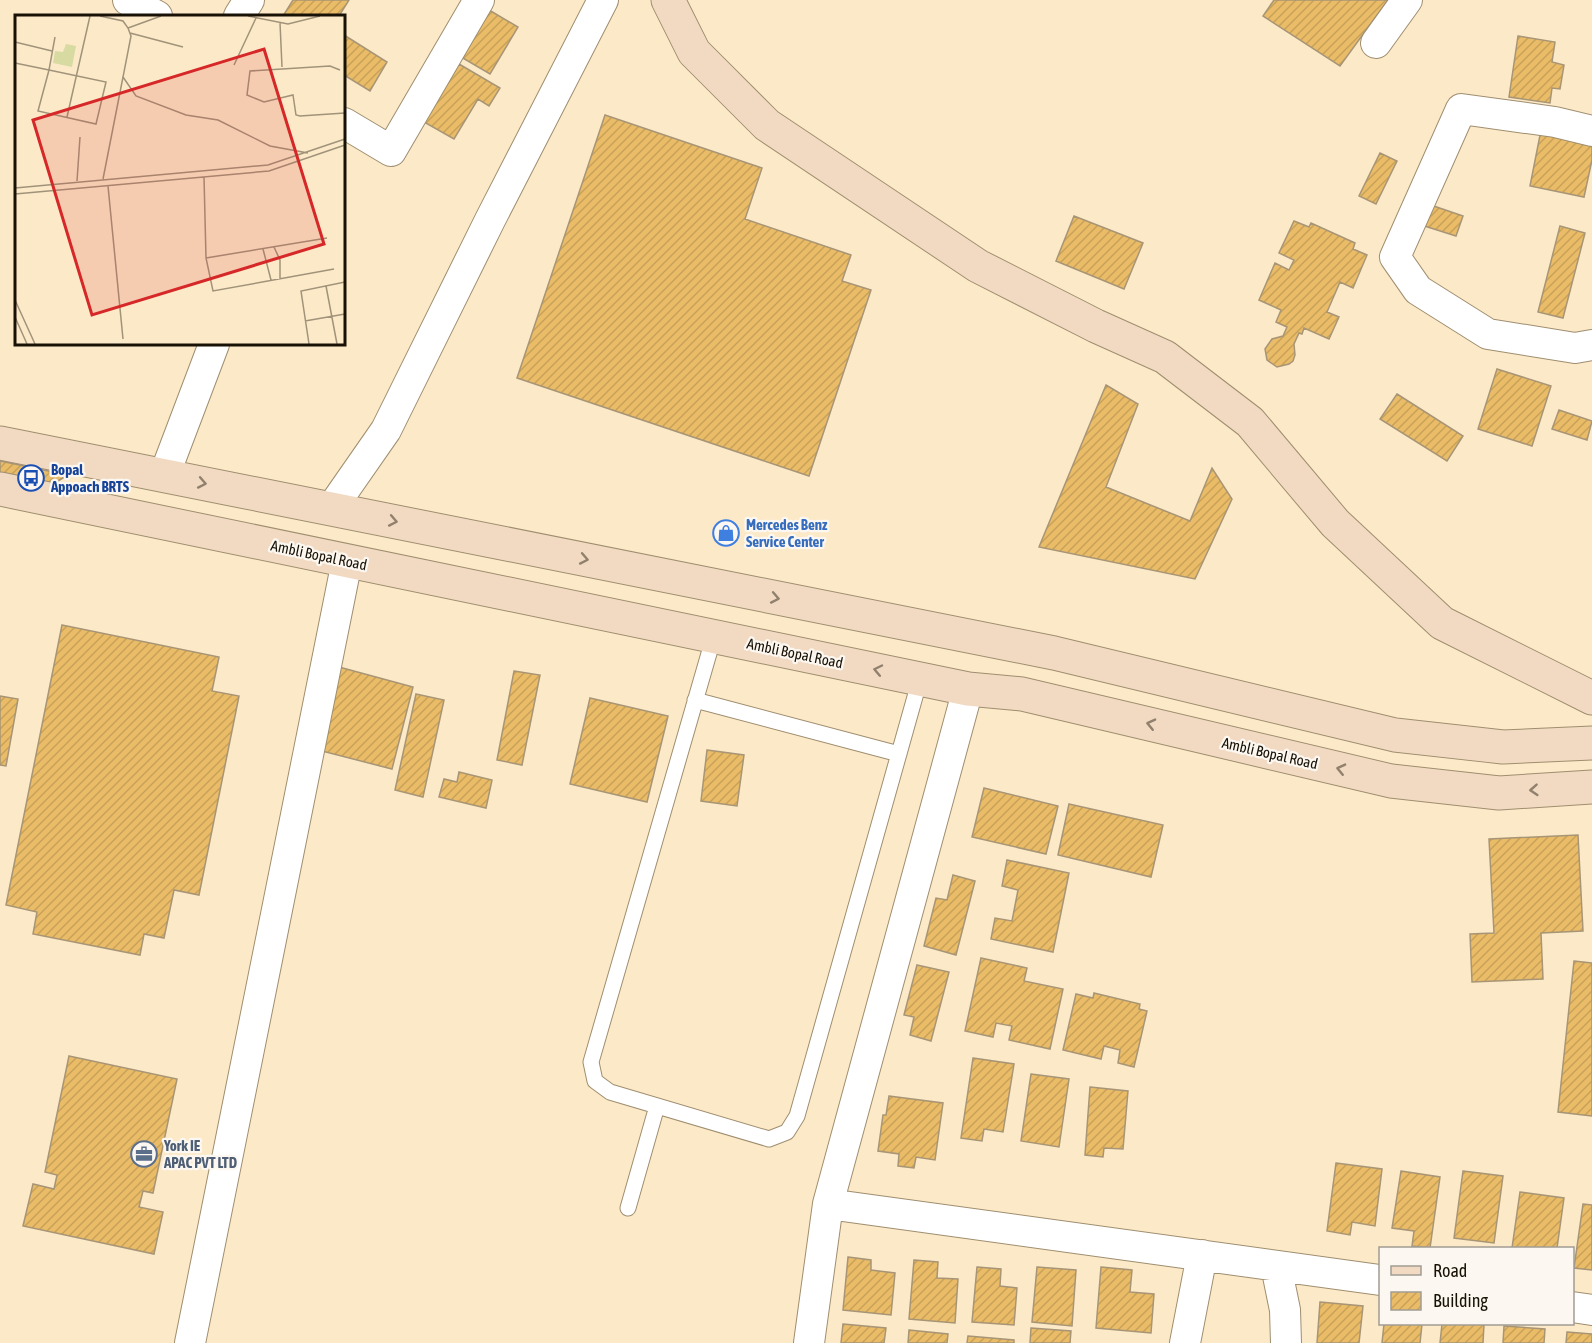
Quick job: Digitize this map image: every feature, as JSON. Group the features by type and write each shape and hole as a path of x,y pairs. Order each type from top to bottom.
{"street":[{"path":"128,0 155,15"},
{"path":"240,15 249,0"},
{"path":"345,124 391,151 479,0"},
{"path":"331,509 386,430 603,0"},
{"path":"668,0 694,52 767,125 978,266 1096,326 1165,357 1250,422 1335,523 1442,623 1592,698"},
{"path":"1376,43 1407,0"},
{"path":"1592,131 1555,122 1461,109 1395,257 1418,290 1488,334 1575,348 1592,345"},
{"path":"164,476 214,345"},
{"path":"0,443 1054,653 1395,735 1503,747 1592,743"},
{"name":"Ambli Bopal Road","path":"0,489 968,689 1022,694 1391,781 1499,793 1592,787"},
{"path":"190,1343 347,561"},
{"path":"809,1343 828,1204 968,689"},
{"path":"828,1204 1379,1280"},
{"path":"1185,1343 1202,1256"},
{"path":"1276,1266 1285,1310 1286,1343"},
{"path":"1574,1307 1592,1310"}],"lane":[{"path":"714,636 591,1062 595,1081 610,1092 769,1139 787,1132 797,1116 920,679"},
{"path":"695,700 899,754"},
{"path":"628,1208 657,1106"}],"building":[{"path":"293,0 349,0 340,15 284,15"},
{"path":"1274,0 1388,0 1340,66 1263,16"},
{"path":"489,10 518,27 490,74 461,57"},
{"path":"345,36 387,62 370,91 345,76"},
{"path":"1518,36 1555,42 1552,62 1564,65 1560,89 1552,88 1550,103 1509,97"},
{"path":"459,64 500,88 489,106 478,99 454,139 424,122"},
{"path":"605,115 762,168 745,219 851,255 842,281 871,290 809,476 517,378"},
{"path":"1542,125 1592,143 1592,160 1584,197 1530,186"},
{"path":"1380,153 1397,161 1376,204 1359,196"},
{"path":"1422,202 1463,216 1456,236 1415,223"},
{"path":"1074,216 1143,243 1124,289 1056,261"},
{"path":"1294,221 1309,227 1311,223 1355,243 1353,249 1367,255 1353,288 1340,282 1327,312 1339,317 1329,339 1304,328 1294,344 1293,361 1277,367 1267,360 1265,349 1272,339 1283,336 1287,327 1276,322 1281,310 1259,300 1275,263 1289,270 1294,260 1279,253"},
{"path":"1560,226 1585,233 1563,318 1538,312"},
{"path":"1497,369 1551,386 1532,446 1478,429"},
{"path":"1106,385 1138,404 1106,487 1190,521 1212,468 1232,499 1195,579 1039,547"},
{"path":"1397,394 1463,436 1447,461 1380,419"},
{"path":"1559,410 1592,421 1587,440 1552,429"},
{"name":"Bopal Appoach BRTS","path":"0,461 68,475 43,490 0,482"},
{"path":"62,625 219,657 212,691 239,696 199,895 174,890 164,938 144,934 140,955 33,934 37,912 6,905"},
{"path":"339,667 413,687 392,769 318,750"},
{"path":"514,671 540,675 522,765 497,760"},
{"path":"416,694 444,700 423,797 395,790"},
{"path":"0,696 18,699 6,766 0,765"},
{"path":"590,698 668,716 647,802 570,784"},
{"path":"707,750 744,755 737,806 701,801"},
{"path":"459,772 492,780 486,808 439,797 444,779 457,782"},
{"path":"984,788 1058,806 1046,854 972,837"},
{"path":"1069,804 1163,825 1151,877 1058,855"},
{"path":"1578,835 1583,931 1541,933 1543,979 1472,982 1470,934 1494,933 1489,839"},
{"path":"1007,860 1069,873 1053,952 991,939 995,918 1012,921 1018,890 1002,886"},
{"path":"953,875 975,881 956,955 924,946 936,898 947,900"},
{"path":"981,958 1027,968 1024,981 1063,989 1050,1049 1009,1040 1012,1026 996,1023 993,1037 965,1031"},
{"path":"1574,961 1592,963 1592,1116 1558,1112"},
{"path":"917,965 949,972 931,1041 910,1035 914,1017 904,1015"},
{"path":"1094,993 1140,1004 1139,1009 1147,1011 1134,1067 1118,1063 1120,1050 1104,1046 1101,1059 1063,1050 1076,994 1093,998"},
{"path":"69,1056 177,1079 153,1193 143,1191 139,1207 163,1212 154,1254 23,1226 33,1184 54,1189 57,1175 45,1172"},
{"path":"973,1058 1014,1064 1003,1132 984,1129 982,1141 961,1138"},
{"path":"1031,1074 1069,1079 1059,1147 1021,1141"},
{"path":"1090,1087 1128,1091 1123,1149 1104,1148 1103,1157 1085,1155"},
{"path":"889,1096 943,1103 935,1160 916,1157 914,1168 898,1166 899,1154 878,1151 883,1115 886,1115"},
{"path":"1336,1163 1382,1169 1375,1226 1352,1222 1350,1235 1327,1231"},
{"path":"1401,1171 1440,1177 1430,1247 1412,1246 1414,1231 1392,1228"},
{"path":"1463,1171 1503,1176 1494,1243 1454,1238"},
{"path":"1520,1192 1564,1198 1557,1247 1512,1247"},
{"path":"1583,1204 1592,1205 1592,1270 1574,1268"},
{"path":"848,1257 871,1260 871,1270 895,1273 891,1315 843,1310"},
{"path":"914,1260 938,1262 937,1278 958,1279 955,1323 909,1319"},
{"path":"977,1267 1001,1269 1000,1286 1017,1288 1014,1325 972,1322"},
{"path":"1037,1267 1076,1270 1072,1326 1032,1322"},
{"path":"1101,1267 1132,1270 1130,1292 1154,1294 1151,1333 1096,1328"},
{"path":"1320,1302 1363,1306 1359,1343 1317,1343"},
{"path":"843,1324 886,1328 884,1343 841,1343"},
{"path":"1384,1325 1422,1325 1420,1343 1382,1343"},
{"path":"1442,1325 1484,1325 1483,1343 1440,1343"},
{"path":"1504,1326 1545,1329 1544,1343 1503,1343"},
{"path":"1031,1328 1071,1331 1070,1343 1030,1343"},
{"path":"909,1330 948,1334 947,1343 908,1343"},
{"path":"1567,1332 1592,1334 1592,1343 1566,1343"},
{"path":"968,1336 1014,1340 1014,1343 967,1343"}],"place":[{"name":"Bopal Appoach BRTS","path":"31,478"},
{"name":"Mercedes Benz Service Center","path":"726,533"},
{"name":"York IE APAC PVT LTD","path":"144,1154"}]}
